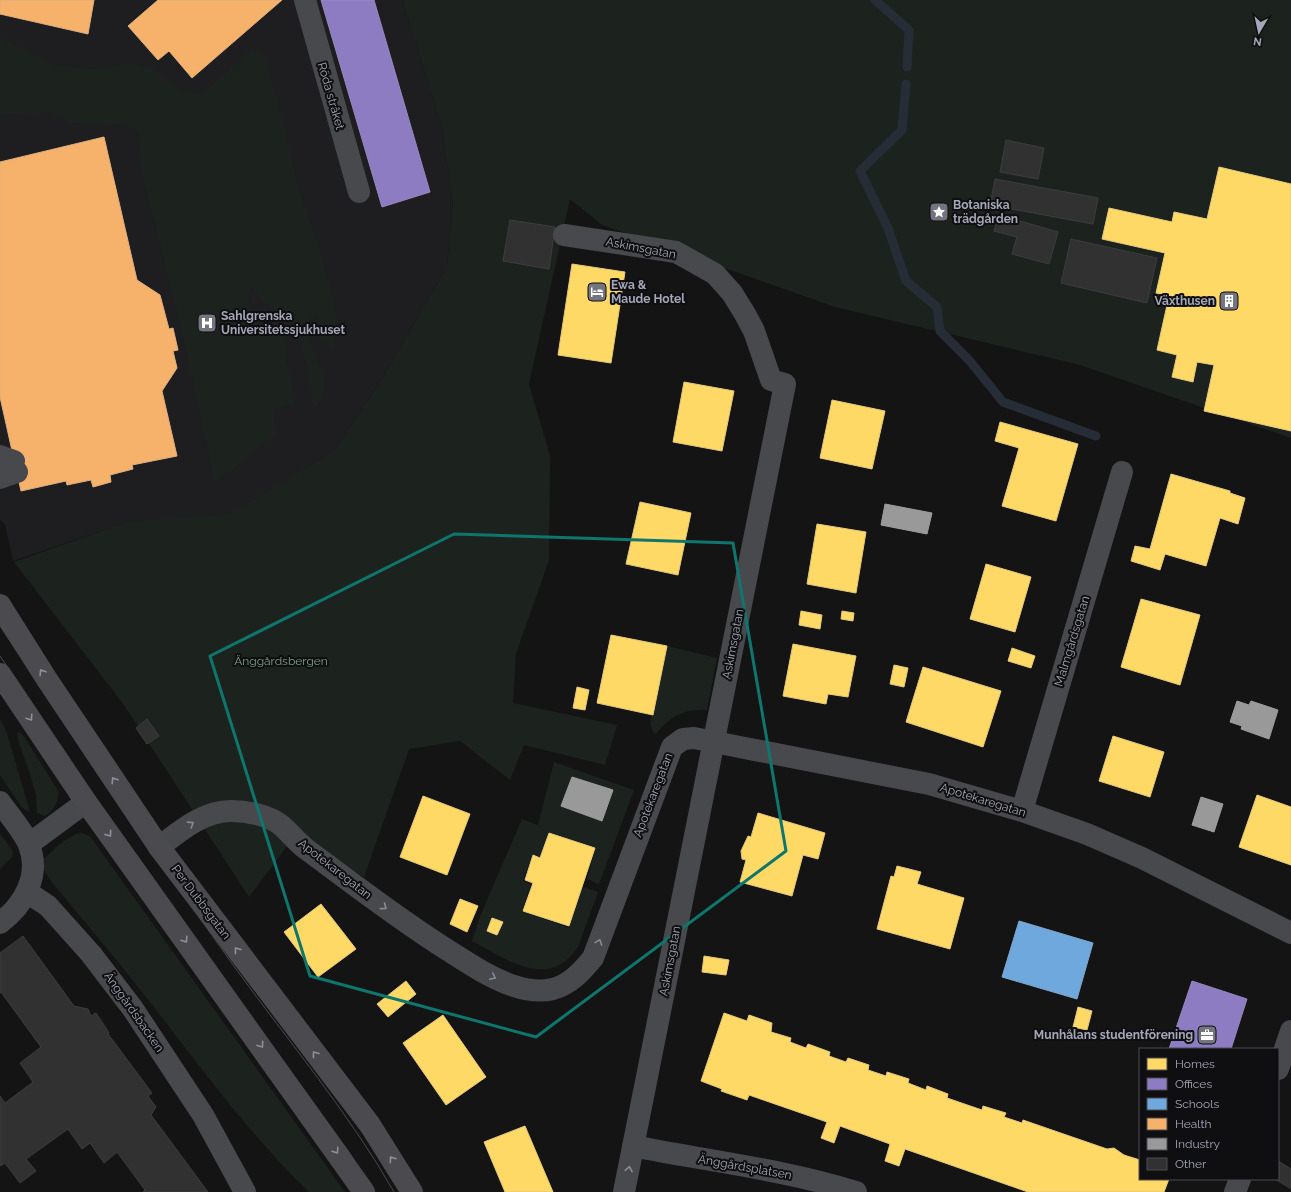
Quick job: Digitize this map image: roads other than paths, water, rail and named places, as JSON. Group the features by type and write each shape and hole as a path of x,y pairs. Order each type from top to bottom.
{"main road":[{"name":"Per Dubbsgatan","path":"0,605 46,678 159,847 370,1125 412,1192"},
{"path":"0,674 86,802 364,1192"}],"street":[{"name":"Röda stråket","path":"305,0 359,192"},
{"name":"Askimsgatan","path":"564,235 676,252 715,274 732,293 754,331 771,380 785,384 624,1192"},
{"name":"Malmgårdsgatan","path":"1022,811 1122,472"},
{"name":"Apotekaregatan","path":"159,847 195,822 208,815 229,810 259,814 281,825 304,847 411,927 490,976 515,987 531,990 553,989 567,983 580,974 593,958 672,747 683,739 694,738 929,784 1022,811 1087,834 1142,858 1291,933"},
{"path":"0,802 29,844 33,858 31,879 27,892 13,913 0,923"},
{"path":"29,844 86,802"},
{"name":"Änggårdsbacken","path":"27,892 48,906 59,918 91,954 133,1009 203,1116 245,1192"},
{"path":"1279,1066 1291,1031"},
{"name":"Änggårdsplatsen","path":"633,1146 687,1157 775,1171 856,1192"},
{"path":"1236,1192 1240,1180"}],"waterway":[{"path":"875,0 909,30 907,67"},
{"path":"906,84 902,130 860,171 888,228 906,281 937,307 940,331 969,360 1003,402 1096,436"}],"tram line":[{"path":"0,626 146,841 236,969 358,1134 394,1192"},
{"path":"0,656 124,840 349,1152 375,1192"}],"place":[{"name":"Botaniska trädgården","path":"939,212"},
{"name":"Ewa & Maude Hotel","path":"597,292"},
{"name":"Växthusen","path":"1229,301"},
{"name":"Sahlgrenska Universitetssjukhuset","path":"207,323"},
{"name":"Munhålans studentförening","path":"1207,1035"}],"park label":[{"name":"Änggårdsbergen","path":"281,661"}]}
